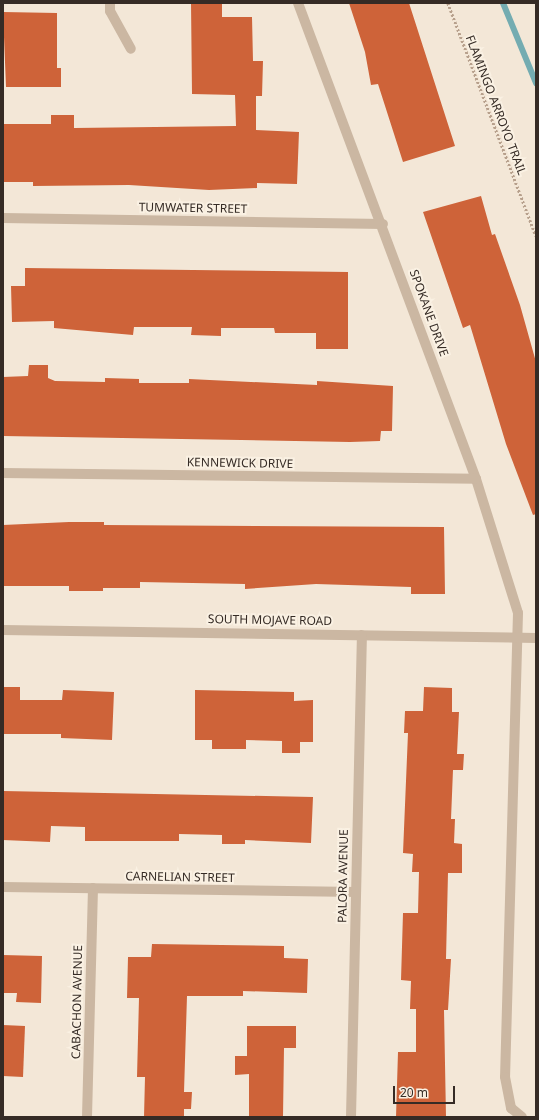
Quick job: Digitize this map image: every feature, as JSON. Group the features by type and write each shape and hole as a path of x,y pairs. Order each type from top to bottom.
{"street":[{"path":"110,3 110,11 131,49"},
{"name":"SPOKANE DRIVE","path":"298,3 383,224 476,479 518,613 506,1077 511,1108 522,1117"},
{"name":"TUMWATER STREET","path":"3,218 383,224"},
{"name":"KENNEWICK DRIVE","path":"3,473 476,479"},
{"name":"SOUTH MOJAVE ROAD","path":"3,630 536,638"},
{"name":"PALORA AVENUE","path":"351,1117 362,635"},
{"name":"CARNELIAN STREET","path":"3,887 356,892"},
{"name":"CABACHON AVENUE","path":"87,1117 93,888"}],"path":[{"name":"FLAMINGO ARROYO TRAIL","path":"448,3 536,236"}],"building":[{"path":"191,3 222,3 222,17 252,17 253,61 263,61 262,96 256,96 256,130 299,132 297,184 257,183 257,188 209,190 129,185 33,186 33,182 3,182 3,124 51,124 51,115 74,115 74,128 236,126 235,95 192,94"},
{"path":"349,3 409,3 455,146 403,162 378,84 371,85 365,52"},
{"path":"3,12 57,13 57,68 61,68 61,87 6,87"},
{"path":"481,196 492,235 495,234 520,305 536,362 536,514 533,515 506,444 470,325 463,328 423,212"},
{"path":"25,268 348,272 348,349 316,349 316,333 275,333 274,328 221,328 221,336 191,335 192,327 134,327 133,335 54,328 54,321 12,322 11,286 25,286"},
{"path":"29,365 48,365 48,378 55,381 105,382 105,378 139,379 139,383 189,383 189,379 317,385 317,381 393,386 392,431 381,431 380,441 350,442 3,436 3,377 28,376"},
{"path":"104,522 104,525 444,527 445,594 411,594 411,587 316,584 245,589 245,584 140,582 140,588 103,588 103,591 69,591 69,586 3,586 3,525"},
{"path":"3,687 20,687 20,700 62,700 63,690 114,692 112,740 61,738 61,734 3,734"},
{"path":"424,687 452,688 452,712 459,712 457,754 464,754 463,770 453,770 451,819 455,819 454,843 462,844 462,873 448,873 446,959 451,959 448,1010 444,1010 446,1117 396,1117 398,1052 416,1052 416,1009 410,1009 411,981 401,980 403,913 418,913 419,872 412,872 413,854 403,853 408,733 404,733 405,711 423,711"},
{"path":"195,690 294,692 294,701 313,700 313,742 300,742 300,753 282,753 282,741 246,740 246,749 212,749 212,740 195,740"},
{"path":"3,791 313,797 311,843 245,840 245,844 222,844 222,835 179,834 179,841 85,841 85,827 51,826 50,842 3,840"},
{"path":"152,944 284,946 284,958 308,959 307,993 243,991 243,996 187,996 184,1092 192,1092 191,1109 184,1109 184,1117 144,1117 145,1077 137,1077 139,998 127,998 128,957 151,957"},
{"path":"3,955 42,956 41,1003 16,1002 17,993 3,993"},
{"path":"3,1025 25,1026 23,1077 3,1076"},
{"path":"247,1026 296,1026 296,1048 284,1048 283,1117 249,1117 249,1074 235,1075 235,1056 247,1056"}],"waterway":[{"path":"503,3 536,83"}]}
